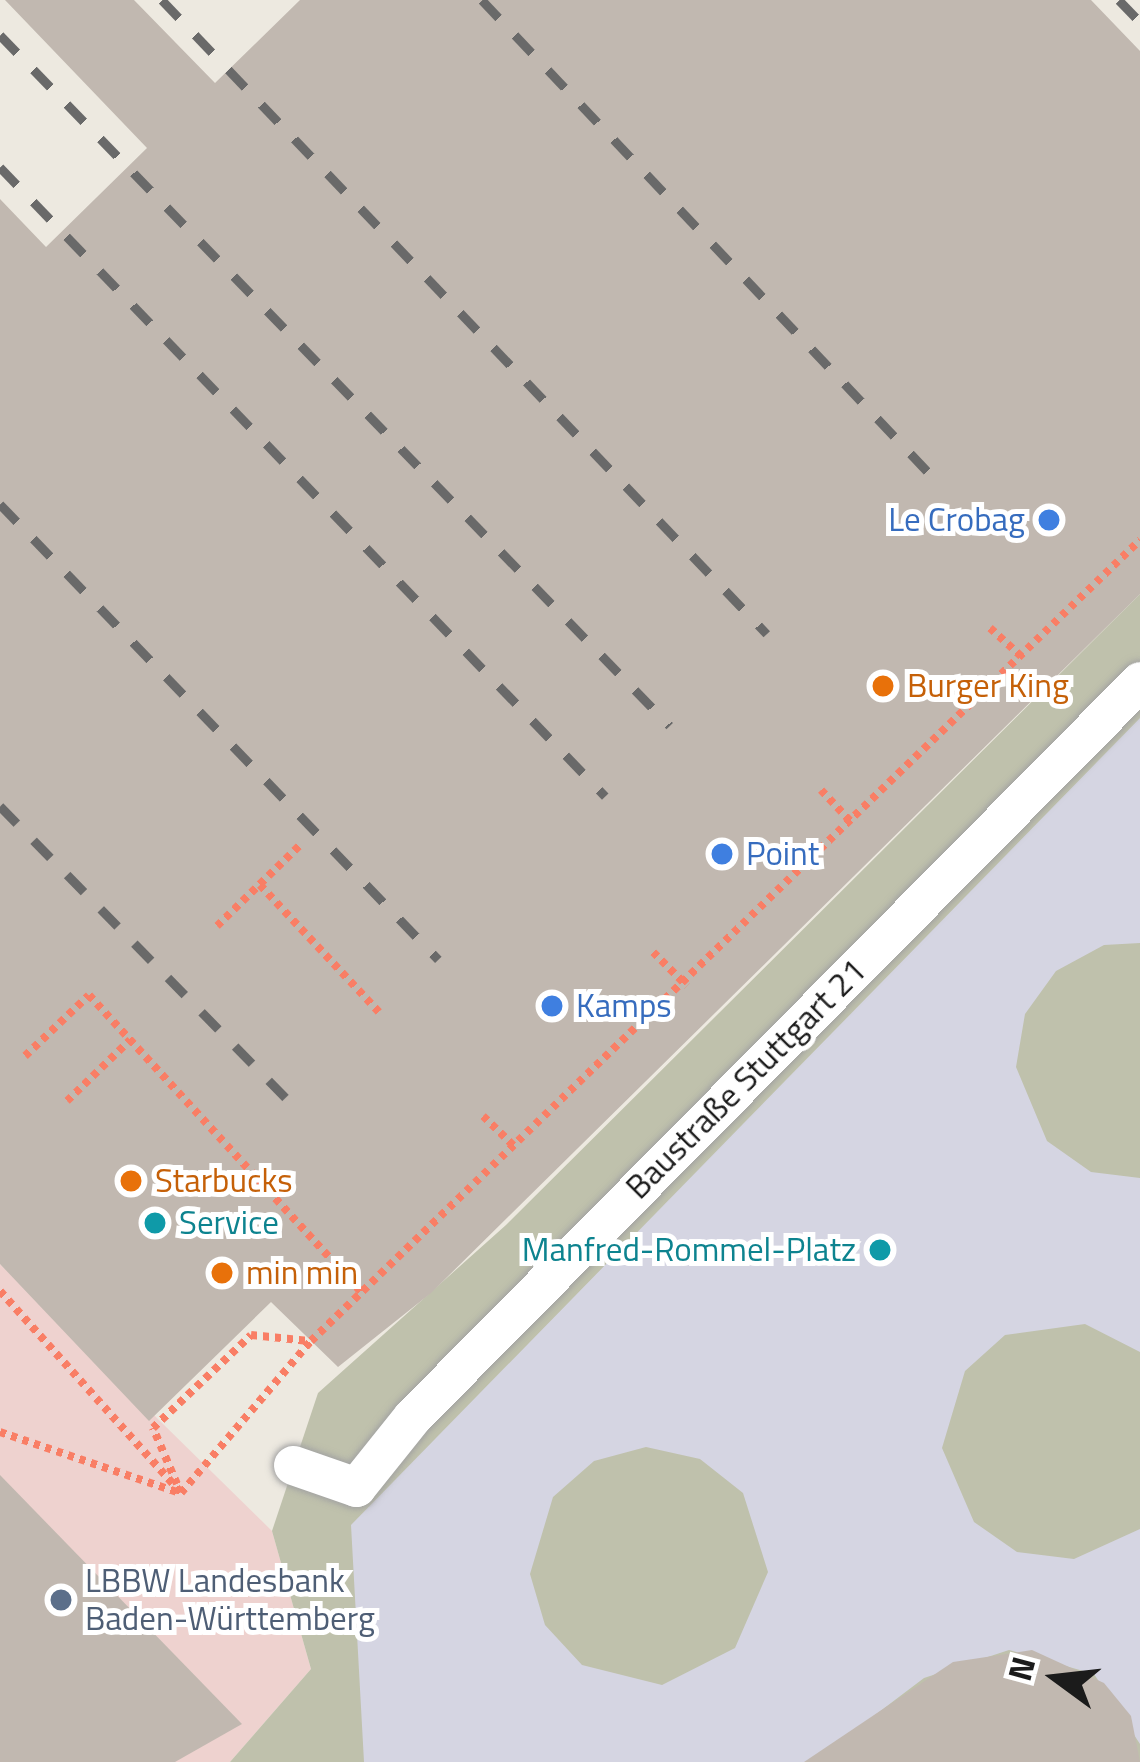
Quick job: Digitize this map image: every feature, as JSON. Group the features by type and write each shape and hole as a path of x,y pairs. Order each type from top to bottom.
{"lane":[{"name":"Baustraße Stuttgart 21","path":"293,1466 356,1487 412,1417 1140,681"}],"path":[{"path":"181,1493 311,1341 687,986 1140,540"},
{"path":"990,628 1022,657"},
{"path":"820,790 853,824"},
{"path":"217,926 301,844"},
{"path":"260,885 379,1012"},
{"path":"653,952 687,986"},
{"path":"25,1056 88,995 363,1294"},
{"path":"67,1101 130,1040"},
{"path":"483,1116 516,1148"},
{"path":"0,1291 181,1493"},
{"path":"181,1493 152,1428 251,1335 311,1341"},
{"path":"0,1432 181,1493"}],"shaded area":[{"path":"1140,594 1140,1762 230,1762 311,1669 272,1531 318,1393 506,1225"},
{"name":"Manfred-Rommel-Platz","path":"1140,718 1140,943 1104,945 1056,971 1025,1014 1016,1067 1047,1141 1091,1172 1140,1178 1140,1352 1085,1324 1005,1335 965,1371 942,1448 974,1522 1017,1552 1074,1559 1140,1529 1140,1744 1094,1674 1009,1650 924,1678 813,1762 364,1762 351,1525","holes":["646,1447 700,1459 743,1493 768,1572 735,1648 662,1685 582,1665 545,1625 530,1574 553,1497 594,1461"]},
{"path":"0,1264 272,1531 311,1669 230,1762 0,1762"}],"building":[{"path":"5,0 134,0 215,83 300,0 1091,0 1140,51 1140,594 431,1293 338,1367 271,1302 149,1421 0,1264 0,199 46,247 147,148"},
{"name":"LBBW Landesbank Baden-Württemberg","path":"0,1475 242,1724 175,1762 0,1762"},
{"path":"1032,1650 1104,1683 1131,1716 1140,1762 804,1762 953,1662"}],"railway":[{"path":"162,0 767,634"},
{"path":"482,0 929,473"},
{"path":"1119,0 1140,22"},
{"path":"0,35 670,726"},
{"path":"0,167 605,796"},
{"path":"0,504 438,959"},
{"path":"0,806 291,1103"}],"place":[{"name":"Le Crobag","path":"1049,520"},
{"name":"Burger King","path":"883,686"},
{"name":"Point","path":"722,854"},
{"name":"Kamps","path":"552,1006"},
{"name":"Starbucks","path":"131,1181"},
{"name":"Service","path":"155,1223"},
{"name":"Manfred-Rommel-Platz","path":"880,1250"},
{"name":"min min","path":"222,1273"},
{"name":"LBBW Landesbank Baden-Württemberg","path":"61,1600"}]}
